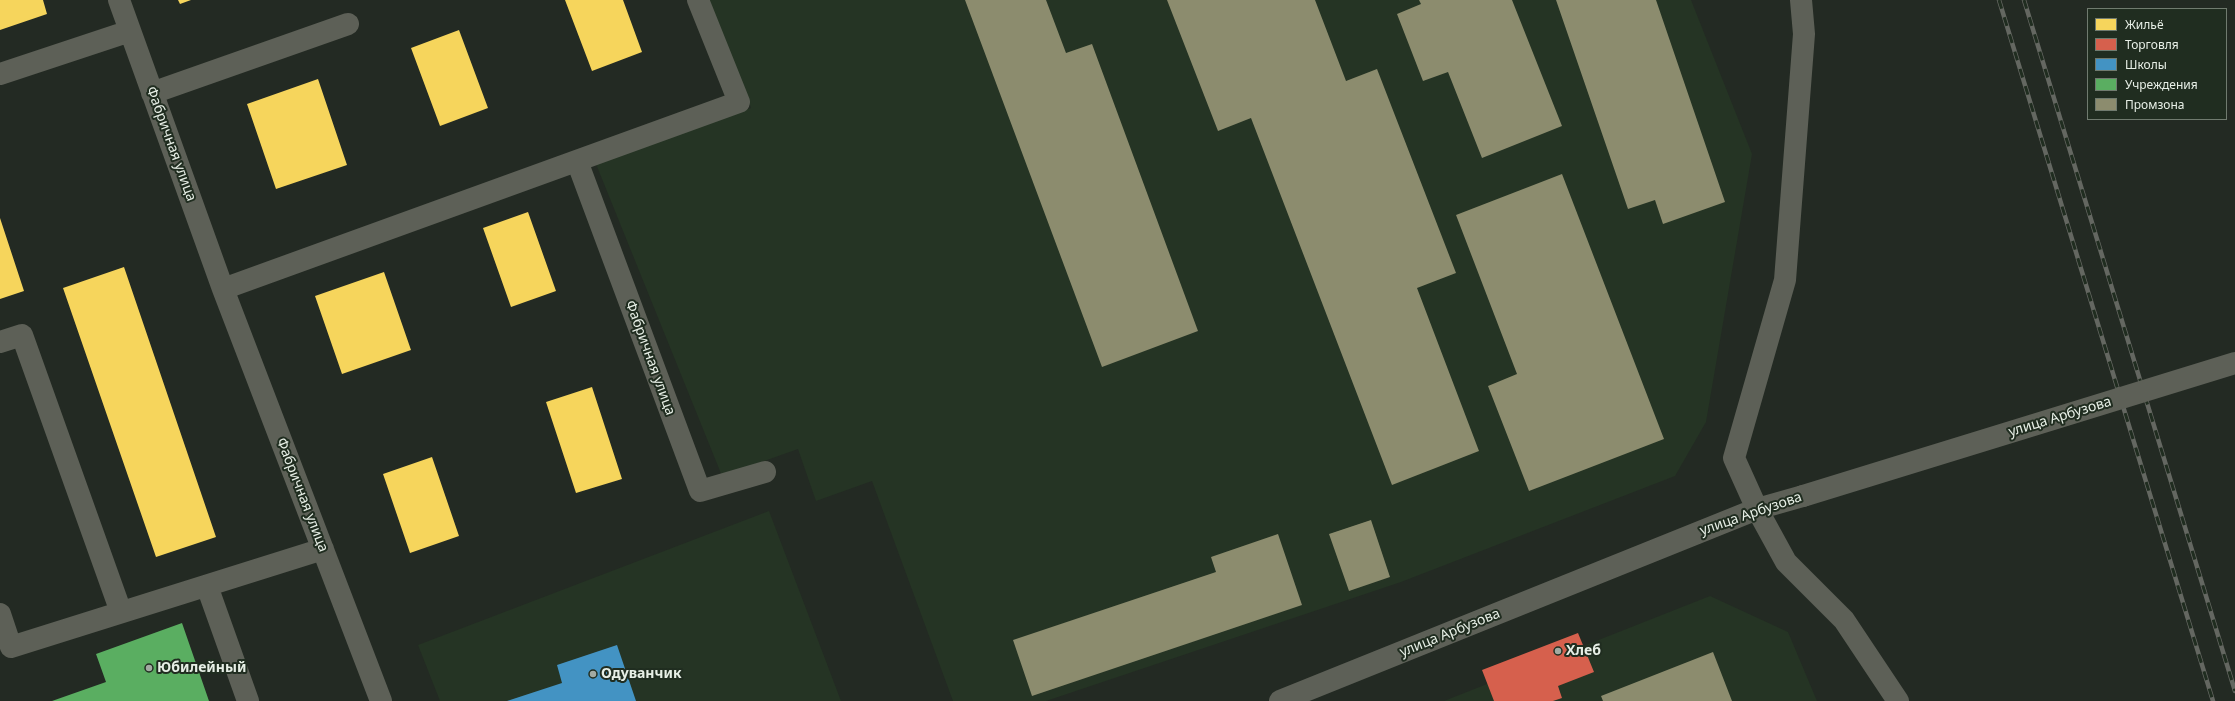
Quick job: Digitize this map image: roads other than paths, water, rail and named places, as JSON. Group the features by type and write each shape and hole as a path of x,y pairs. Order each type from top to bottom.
{"street":[{"name":"Фабричная улица","path":"119,0 222,289 381,701"},
{"path":"222,289 739,102 698,0"},
{"path":"1801,0 1804,34 1785,280 1734,458 1757,509 1786,562 1844,620 1898,701"},
{"path":"152,93 348,24"},
{"path":"0,74 130,31"},
{"name":"Фабричная улица","path":"577,160 700,491 765,472"},
{"path":"0,342 22,335 121,612"},
{"name":"улица Арбузова","path":"1280,701 1757,509 2235,363"},
{"path":"0,614 6,649 323,549"},
{"path":"207,586 248,701"}],"railway":[{"path":"1999,0 2213,701"},
{"path":"2024,0 2235,691"}],"place":[{"name":"Хлеб","path":"1558,651"},
{"name":"Юбилейный","path":"149,668"},
{"name":"Одуванчик","path":"593,674"}]}
